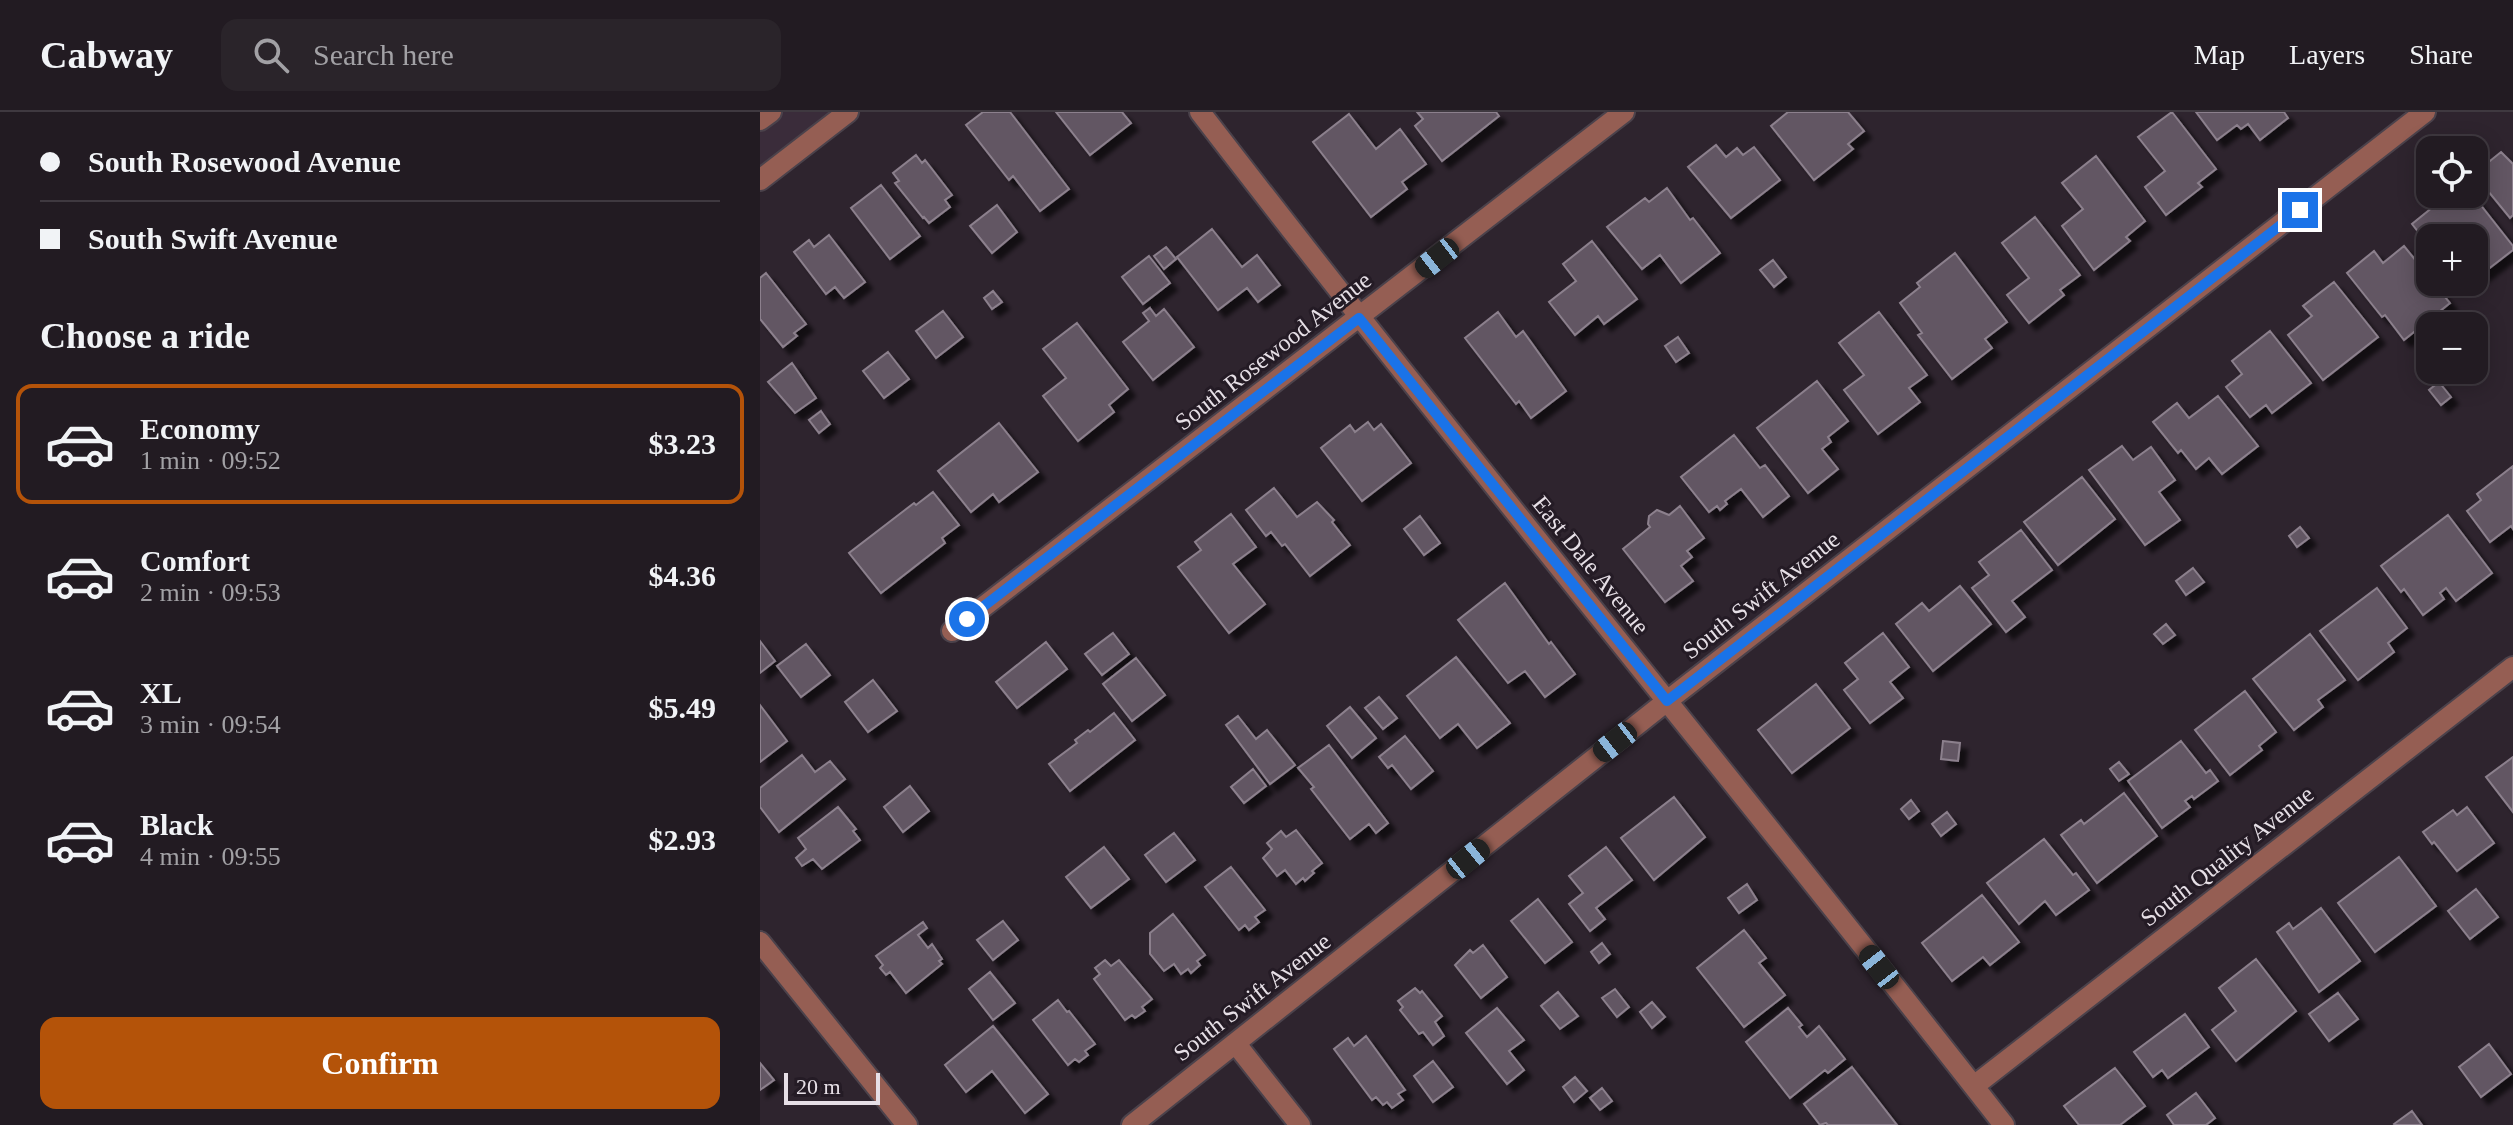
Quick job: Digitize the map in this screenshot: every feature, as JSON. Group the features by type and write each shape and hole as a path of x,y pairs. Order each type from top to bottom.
{"street":[{"path":"760,120 771,112"},
{"path":"760,180 848,112"},
{"name":"East Dale Avenue","path":"1200,112 1359,318 2004,1125"},
{"name":"South Rosewood Avenue","path":"952,631 1624,112"},
{"name":"South Swift Avenue","path":"1132,1125 1667,701 2425,112"},
{"name":"South Quality Avenue","path":"1974,1086 2513,667"},
{"path":"760,942 907,1125"},
{"path":"1236,1044 1300,1125"}],"shaded area":[{"path":"760,112 848,112 760,180"}],"building":[{"path":"983,112 1010,112 1069,189 1040,211 1013,176 1009,180 966,125"},
{"path":"1056,112 1122,112 1131,123 1090,155"},
{"path":"1417,112 1496,112 1499,116 1442,161 1415,126 1423,119"},
{"path":"1788,112 1848,112 1864,131 1848,144 1853,149 1814,180 1771,126"},
{"path":"2172,112 2216,169 2198,183 2202,187 2166,215 2145,187 2165,171 2138,137"},
{"path":"2196,112 2284,112 2288,118 2260,140 2248,124 2241,129 2237,125 2217,140"},
{"path":"1349,114 1376,149 1400,129 1426,164 1402,182 1407,189 1371,217 1313,142"},
{"path":"1716,145 1726,157 1737,148 1743,155 1754,147 1780,180 1731,218 1688,167"},
{"path":"2501,152 2513,164 2513,215 2510,218 2488,191 2488,163"},
{"path":"916,155 922,163 925,160 952,195 945,200 950,207 929,223 895,183 899,181 893,173"},
{"path":"2096,156 2145,221 2126,237 2130,241 2094,270 2062,226 2083,209 2062,183"},
{"path":"881,185 920,236 890,259 851,208"},
{"path":"1667,188 1720,253 1681,283 1660,255 1642,269 1607,227 1645,198 1649,202"},
{"path":"997,205 1017,232 992,253 970,226"},
{"path":"2432,208 2483,208 2513,250 2488,269 2488,224 2416,224 2416,229 2412,224"},
{"path":"2035,217 2080,275 2060,290 2064,295 2029,323 2007,295 2029,278 2002,243"},
{"path":"1212,229 1242,267 1257,255 1280,285 1258,302 1247,288 1218,310 1177,257"},
{"path":"829,235 865,282 844,298 835,287 826,294 794,252 809,240 814,247"},
{"path":"1592,241 1637,299 1604,324 1598,316 1575,335 1549,302 1576,281 1563,264"},
{"path":"2404,246 2416,261 2416,296 2444,296 2450,303 2439,312 2416,312 2416,330 2404,340 2347,273 2374,251 2383,263"},
{"path":"1166,247 1176,259 1164,269 1154,256"},
{"path":"1955,253 2007,322 1985,339 1992,348 1952,379 1918,335 1922,333 1900,303 1920,287 1917,283"},
{"path":"1149,256 1170,283 1143,304 1122,277"},
{"path":"1773,260 1786,277 1774,287 1760,270"},
{"path":"766,273 806,324 783,347 760,319 760,278"},
{"path":"2334,282 2378,337 2323,380 2288,335 2312,316 2303,306"},
{"path":"993,291 1002,302 992,309 984,298"},
{"path":"1150,308 1156,316 1164,309 1194,347 1153,380 1123,342 1149,321 1143,313"},
{"path":"943,311 963,337 936,358 916,331"},
{"path":"1498,312 1516,337 1523,331 1566,391 1531,418 1519,401 1516,404 1465,338"},
{"path":"1879,312 1927,375 1909,388 1920,402 1878,434 1844,390 1864,375 1839,343"},
{"path":"1077,323 1128,389 1109,405 1114,412 1078,441 1043,396 1066,378 1043,349"},
{"path":"2270,331 2311,383 2272,413 2266,405 2250,417 2226,387 2242,374 2232,361"},
{"path":"1678,337 1689,353 1676,362 1665,346"},
{"path":"888,352 909,379 884,398 863,371"},
{"path":"792,363 816,398 795,413 768,382"},
{"path":"1817,381 1848,421 1828,437 1831,442 1822,449 1838,469 1808,493 1757,428"},
{"path":"2441,384 2451,397 2441,405 2429,390"},
{"path":"2218,396 2258,446 2222,474 2209,458 2196,469 2181,450 2178,453 2153,422 2177,403 2189,418"},
{"path":"821,411 830,424 819,433 809,420"},
{"path":"1368,422 1374,430 1381,424 1411,463 1362,501 1321,448 1350,425 1355,432"},
{"path":"999,423 1038,472 999,502 993,494 971,512 938,471"},
{"path":"1734,435 1760,468 1765,465 1789,496 1763,517 1741,489 1725,501 1727,504 1720,510 1717,506 1709,512 1681,477"},
{"path":"2122,446 2133,460 2151,447 2175,480 2159,492 2180,520 2145,545 2089,470"},
{"path":"2513,466 2513,529 2511,526 2490,542 2467,511 2481,500 2477,494"},
{"path":"2082,477 2115,519 2058,565 2024,522"},
{"path":"1274,488 1297,517 1317,502 1334,520 1332,522 1350,545 1310,576 1285,544 1282,546 1271,532 1266,536 1246,510"},
{"path":"933,492 959,525 942,538 945,543 881,593 849,553"},
{"path":"1680,506 1704,538 1687,551 1692,557 1681,566 1693,581 1665,602 1623,549 1650,527 1649,516 1657,510 1669,515"},
{"path":"1231,514 1256,547 1233,564 1265,604 1229,633 1178,567 1201,550 1195,542"},
{"path":"2448,515 2492,573 2456,601 2446,588 2440,593 2444,599 2423,615 2404,589 2401,592 2381,566"},
{"path":"1420,516 1440,543 1424,555 1404,529"},
{"path":"2300,527 2309,538 2297,547 2289,536"},
{"path":"2021,530 2052,570 2012,601 2025,617 2006,632 1972,588 1989,575 1979,562"},
{"path":"2193,568 2204,582 2186,595 2176,581"},
{"path":"1505,583 1575,674 1545,697 1525,671 1508,683 1458,620"},
{"path":"1960,586 1991,624 1933,671 1896,624 1922,603 1929,611"},
{"path":"2377,588 2407,628 2388,643 2394,652 2358,680 2320,631"},
{"path":"2166,624 2175,635 2163,644 2154,634"},
{"path":"1113,633 1129,654 1102,675 1085,654"},
{"path":"1883,633 1909,667 1890,682 1903,698 1870,723 1844,690 1858,679 1845,663"},
{"path":"2310,634 2345,680 2318,700 2323,707 2294,730 2253,679"},
{"path":"760,641 775,661 760,673"},
{"path":"1046,642 1067,669 1017,708 996,682"},
{"path":"806,644 830,675 801,697 777,666"},
{"path":"1456,657 1510,723 1477,748 1458,724 1440,738 1407,696"},
{"path":"1136,658 1165,695 1132,721 1103,684"},
{"path":"873,680 897,711 868,732 845,702"},
{"path":"1816,684 1850,728 1792,773 1758,730"},
{"path":"2245,691 2276,732 2259,746 2262,750 2230,775 2195,730"},
{"path":"1379,697 1397,718 1383,729 1365,708"},
{"path":"760,705 787,741 760,762"},
{"path":"1350,707 1376,738 1352,758 1327,726"},
{"path":"1114,713 1135,740 1070,791 1049,764 1077,743 1075,740"},
{"path":"1238,716 1256,739 1267,730 1295,765 1270,784 1226,725"},
{"path":"1405,736 1433,771 1411,789 1392,765 1388,768 1379,757"},
{"path":"1943,741 1960,743 1958,761 1941,759"},
{"path":"2181,741 2206,773 2210,770 2218,781 2194,799 2192,796 2185,801 2190,807 2162,828 2128,781"},
{"path":"1329,745 1388,823 1376,833 1369,824 1350,839 1298,768"},
{"path":"802,755 815,772 830,761 845,779 779,832 760,807 760,788"},
{"path":"2513,757 2513,812 2486,777"},
{"path":"2119,762 2129,774 2119,781 2110,769"},
{"path":"1253,769 1266,786 1244,803 1231,787"},
{"path":"910,786 929,811 903,832 884,807"},
{"path":"2124,793 2157,836 2097,883 2061,835 2081,820 2084,824"},
{"path":"1674,797 1705,837 1654,880 1621,838"},
{"path":"1911,800 1919,811 1909,819 1901,809"},
{"path":"838,807 856,829 853,831 860,840 822,869 813,859 802,866 796,858 806,849 798,838"},
{"path":"2467,807 2494,843 2457,871 2423,832 2453,810 2457,815"},
{"path":"1947,812 1956,824 1941,836 1932,824"},
{"path":"1296,830 1322,863 1305,881 1303,878 1296,884 1285,870 1277,876 1263,858 1272,849 1267,843 1281,831 1286,837"},
{"path":"1174,833 1195,860 1166,882 1145,855"},
{"path":"2044,839 2089,890 2056,915 2045,901 2019,924 1987,883"},
{"path":"1104,847 1129,879 1091,908 1066,877"},
{"path":"1606,847 1632,880 1596,908 1605,919 1590,931 1569,904 1583,893 1569,876"},
{"path":"2399,857 2436,906 2375,952 2338,903"},
{"path":"1231,867 1265,910 1255,917 1259,922 1249,930 1245,925 1239,930 1205,887"},
{"path":"1747,884 1757,900 1739,913 1728,898"},
{"path":"2476,889 2498,917 2470,939 2448,911"},
{"path":"1982,895 2019,942 1990,965 1983,957 1952,981 1922,943"},
{"path":"1538,899 1572,942 1545,963 1511,921"},
{"path":"2321,908 2360,961 2319,992 2277,932 2289,923 2293,929"},
{"path":"1173,914 1205,955 1197,961 1200,965 1191,973 1188,969 1181,974 1174,964 1164,971 1150,954 1150,933"},
{"path":"1003,921 1018,940 993,960 977,940"},
{"path":"923,922 927,928 918,935 928,948 932,944 942,964 906,993 890,972 886,975 880,968 883,965 876,956"},
{"path":"1744,930 1766,958 1759,963 1785,995 1744,1027 1697,968"},
{"path":"1602,943 1610,954 1599,963 1591,952"},
{"path":"1483,945 1507,977 1481,998 1455,965 1470,950 1473,953"},
{"path":"2256,959 2296,1011 2236,1061 2212,1030 2236,1011 2219,988"},
{"path":"1105,960 1111,966 1119,960 1152,999 1142,1007 1145,1011 1135,1018 1132,1015 1125,1020 1094,979 1100,974 1095,968"},
{"path":"990,972 1015,1003 993,1020 969,989"},
{"path":"1415,988 1420,993 1422,991 1442,1016 1435,1022 1444,1036 1433,1045 1423,1032 1419,1034 1400,1010 1403,1007 1398,1001"},
{"path":"1615,989 1629,1007 1617,1017 1602,998"},
{"path":"1558,992 1578,1016 1560,1029 1541,1006"},
{"path":"2338,993 2358,1019 2329,1041 2309,1014"},
{"path":"1058,1000 1095,1044 1085,1051 1088,1055 1079,1062 1075,1059 1068,1065 1033,1020"},
{"path":"1652,1002 1665,1017 1652,1028 1640,1012"},
{"path":"1497,1008 1524,1040 1509,1051 1524,1070 1507,1084 1466,1033"},
{"path":"1788,1008 1807,1037 1819,1026 1845,1059 1828,1073 1825,1070 1790,1098 1746,1042"},
{"path":"2185,1014 2209,1047 2168,1078 2162,1070 2153,1077 2134,1052"},
{"path":"993,1026 1048,1094 1025,1113 992,1071 966,1092 945,1065"},
{"path":"1366,1036 1405,1090 1398,1094 1403,1100 1392,1108 1387,1102 1383,1105 1376,1097 1372,1100 1334,1049 1348,1038 1354,1046"},
{"path":"2489,1044 2511,1074 2481,1097 2459,1067"},
{"path":"1433,1061 1453,1087 1433,1102 1414,1076"},
{"path":"760,1063 774,1080 760,1090"},
{"path":"1852,1067 1897,1125 1820,1125 1804,1104"},
{"path":"2115,1068 2145,1106 2120,1125 2079,1125 2064,1106"},
{"path":"1575,1077 1587,1091 1574,1102 1563,1087"},
{"path":"1602,1088 1612,1101 1600,1110 1590,1098"},
{"path":"2196,1093 2215,1118 2206,1125 2174,1125 2167,1115"},
{"path":"2412,1111 2422,1125 2394,1124"}],"route":[{"path":"967,619 1359,318 1667,701 2300,210"}]}
